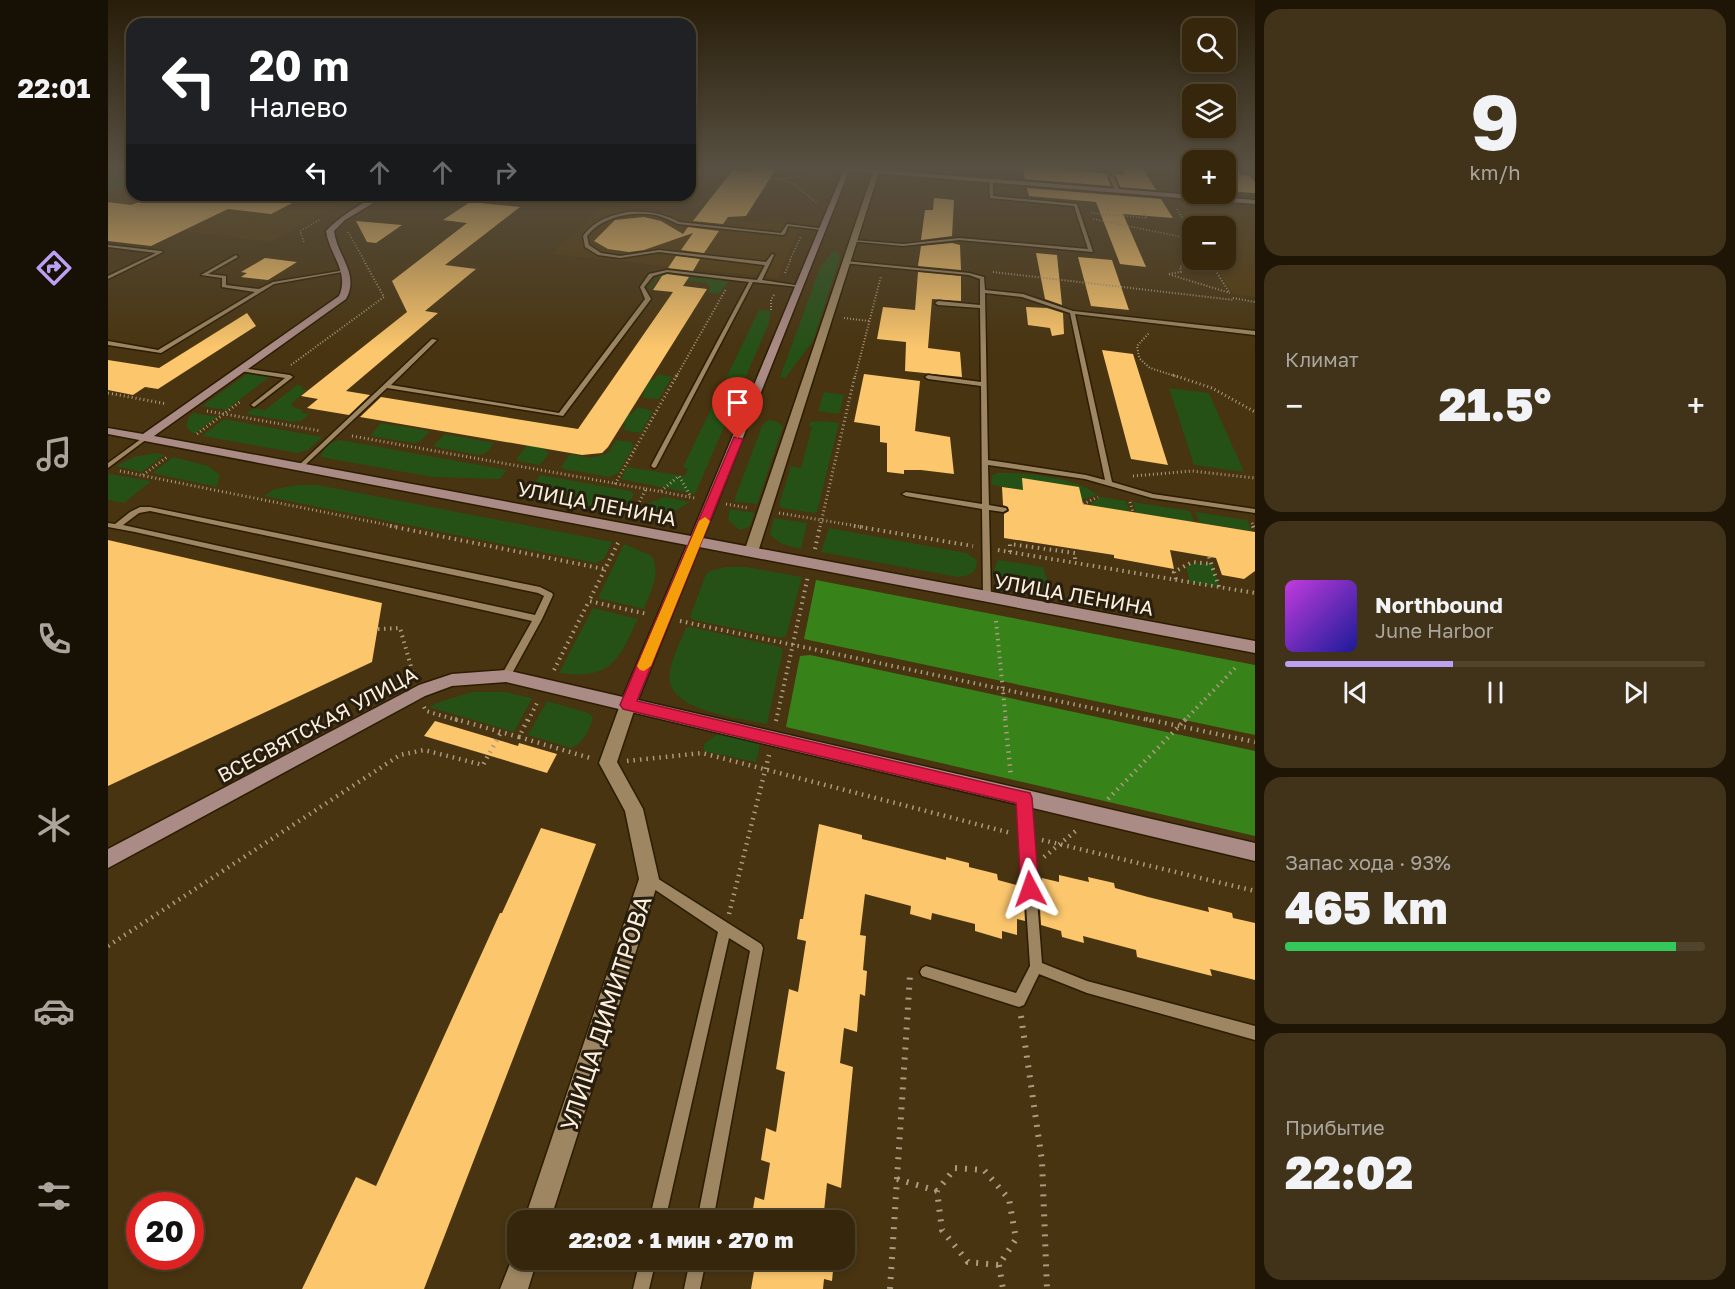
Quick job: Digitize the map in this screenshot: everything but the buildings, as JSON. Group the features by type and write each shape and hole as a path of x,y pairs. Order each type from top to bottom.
{"main road":[{"path":"145,438 343,297 350,283 330,240 332,229"},
{"path":"628,705 823,229"},
{"name":"УЛИЦА ЛЕНИНА","path":"108,431 1255,647"},
{"name":"ВСЕСВЯТСКАЯ УЛИЦА","path":"108,859 419,691 452,680 506,676 1255,852"}],"street":[{"path":"750,552 856,229"},
{"path":"608,763 628,705"},
{"name":"УЛИЦА ДИМИТРОВА","path":"541,1210 649,879 634,809 608,763"},
{"path":"514,1289 521,1270"}],"lane":[{"path":"590,229 585,236 586,246 609,255 634,256 659,251 768,264"},
{"path":"737,229 783,234 785,229"},
{"path":"852,241 903,245 959,239 1091,251 1084,229"},
{"path":"108,246 161,252 108,278"},
{"path":"759,281 772,255"},
{"path":"236,256 203,275 224,277 224,286 260,291"},
{"path":"845,262 969,274 981,278 987,598"},
{"path":"108,344 159,352 273,283 346,271"},
{"path":"386,386 561,415 648,299 642,287 651,275 667,271 799,286"},
{"path":"654,466 752,280"},
{"path":"983,291 1023,296 1072,312 1255,333"},
{"path":"938,303 981,307"},
{"path":"1072,312 1109,484"},
{"path":"300,467 434,340"},
{"path":"242,370 290,377 254,405"},
{"path":"928,377 982,384"},
{"path":"108,466 145,438"},
{"path":"985,462 1086,477 1152,496 1255,511"},
{"path":"906,494 1003,510"},
{"path":"118,525 135,511 143,508 150,509 540,590 549,595 506,676"},
{"path":"108,525 118,525 538,619"},
{"path":"926,972 1019,1000 1036,967 1028,868 1020,835 1018,796"},
{"path":"649,879 758,948 707,1210"},
{"path":"660,1210 725,929"},
{"path":"1036,967 1087,987 1255,1033"},
{"path":"641,1289 646,1270"},
{"path":"692,1289 696,1270"}],"path":[{"path":"771,310 771,300 805,229"},
{"path":"1150,229 1182,237"},
{"path":"725,929 766,770 844,420 884,265"},
{"path":"1182,266 1180,267 1182,272 1168,273 1230,293"},
{"path":"1215,270 1234,300"},
{"path":"991,272 1255,302"},
{"path":"615,484 732,278"},
{"path":"1176,324 1146,334 1137,346 1139,358 1150,368 1212,388 1255,412"},
{"path":"120,471 604,569"},
{"path":"1106,471 1128,476 1192,471 1255,478"},
{"path":"661,492 679,476 691,497"},
{"path":"646,489 1255,593"},
{"path":"1083,504 1098,495"},
{"path":"1130,501 1133,512"},
{"path":"1247,520 1255,521"},
{"path":"1010,552 1011,544 1075,554 1075,563"},
{"path":"1209,557 1220,587"},
{"path":"1176,579 1174,572 1193,561 1212,564"},
{"path":"996,621 1018,796 1020,835"},
{"path":"1028,868 1061,845 1094,814 1236,667"},
{"path":"108,946 400,755 424,750 483,765 501,732"},
{"path":"519,737 608,763 702,753 1020,835 1255,891"},
{"path":"890,1289 910,969 926,972"},
{"path":"1019,1000 1042,1161 1047,1289"},
{"path":"999,1265 968,1262 942,1230 938,1191 955,1168 984,1170 1009,1199 1016,1239 999,1265 1003,1289"},
{"path":"897,1179 938,1191"}],"shaded area":[{"path":"166,229 294,229 271,242"},
{"path":"578,229 799,229 778,278 553,254"},
{"path":"1236,229 1255,229 1255,297 1233,294 1218,270 1236,270"}],"green space":[{"path":"833,251 837,252 840,257 813,341 785,378 780,377 820,268"},
{"path":"661,274 728,282 719,294 708,292 710,288 707,283 667,277 659,278 651,289 648,288"},
{"path":"759,310 771,311 769,323 695,494 621,479 627,467 684,476 688,469 683,467"},
{"path":"247,374 269,377 226,410 202,406"},
{"path":"659,374 672,377 659,399 643,398 647,379 653,380"},
{"path":"297,385 307,390 291,404 303,410 301,412 309,414 301,421 293,422 246,414 254,408 265,410"},
{"path":"1169,388 1209,393 1244,472 1194,465"},
{"path":"824,392 844,395 839,414 818,411"},
{"path":"638,407 653,411 641,433 623,430 626,424 623,423 626,413 632,414"},
{"path":"193,413 217,417 194,434 186,427"},
{"path":"224,419 322,437 309,449 298,453 202,436"},
{"path":"768,420 783,426 757,504 734,501 762,426"},
{"path":"810,422 839,423 817,512 782,508 779,505 791,466 801,468 812,427 809,426"},
{"path":"381,423 430,431 421,441 415,443 370,436"},
{"path":"445,434 494,443 486,453 479,455 435,447 434,445"},
{"path":"340,440 507,470 500,479 432,477 321,457 328,446"},
{"path":"616,440 631,442 634,446 618,473 610,477 561,467 570,454 591,458 608,453"},
{"path":"528,444 541,447 549,453 540,465 518,461 517,458"},
{"path":"156,453 164,455 142,472 116,466 134,457"},
{"path":"173,457 208,466 220,475 217,487 152,473"},
{"path":"997,473 1021,473 1064,480 1097,495 1082,500 992,485 992,476"},
{"path":"108,474 151,481 124,503 108,500"},
{"path":"540,475 630,491 634,494 624,514 535,490 532,487"},
{"path":"318,485 612,542 604,559 596,563 264,496 275,489"},
{"path":"664,497 690,502 670,514 639,515 646,504"},
{"path":"1100,497 1126,501 1130,512 1090,505"},
{"path":"1133,502 1190,511 1194,522 1136,513"},
{"path":"730,509 755,513 749,527 740,530 728,520"},
{"path":"1195,512 1247,520 1252,531 1200,523"},
{"path":"774,518 807,523 801,549 782,544 770,535"},
{"path":"829,528 966,553 977,560 976,568 966,576 958,577 821,552"},
{"path":"624,544 652,556 655,563 654,582 644,609 598,598"},
{"path":"998,560 1043,567 1048,582 1040,593 1003,586 992,575"},
{"path":"1195,563 1213,565 1219,587 1190,582 1186,567"},
{"path":"726,567 746,567 802,577 786,636 781,638 694,620 690,617 706,574"},
{"path":"816,580 1255,665 1255,735 804,639"},
{"path":"593,608 638,619 618,656 602,670 577,674 559,673"},
{"path":"691,627 780,647 783,650 767,724 710,712 683,700 674,692 670,681 673,661 686,628"},
{"path":"810,655 1255,751 1255,836 786,727 800,656"},
{"path":"473,692 505,692 532,698 514,732 429,707"},
{"path":"547,701 588,713 593,717 585,736 576,746 571,748 528,735"},
{"path":"716,735 725,735 760,744 756,762 704,751 704,744"}],"slow traffic":[{"path":"644,666 705,521"}],"route":[{"path":"738,439 628,705 1024,798 1030,889"}]}
